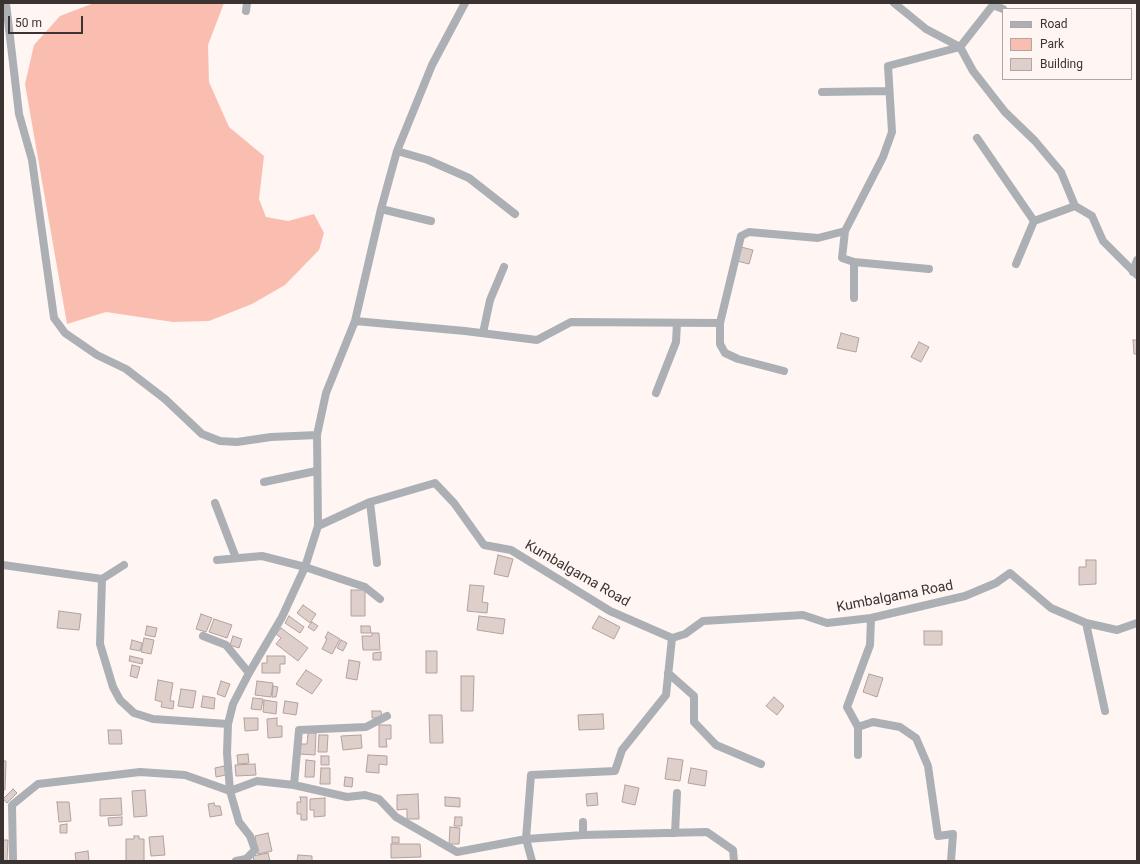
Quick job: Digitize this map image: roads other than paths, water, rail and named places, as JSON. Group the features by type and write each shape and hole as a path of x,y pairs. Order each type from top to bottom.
{"street":[{"path":"6,3 19,114 32,160 54,318 65,333 97,355 126,369 166,399 202,434 220,440 237,442 271,437 317,435"},
{"path":"236,861 246,860 254,850 250,836 238,822 230,790 227,753 228,724 233,704 248,673 282,617 305,566 318,526 316,471 317,435 326,393 355,322 381,210 397,151 432,65 465,3"},
{"path":"894,3 926,29 960,47 973,71 1005,112 1035,140 1062,172 1075,206 1092,216 1103,240 1136,273"},
{"path":"929,269 854,262 842,258 845,231 883,157 892,132 888,66 960,47 993,5 1002,9"},
{"path":"822,92 889,91"},
{"path":"977,138 1034,221"},
{"path":"397,151 428,160 469,178 515,214"},
{"path":"1016,264 1034,221 1075,206"},
{"path":"381,210 431,221"},
{"path":"784,371 738,359 725,353 720,344 720,323 741,236 749,232 818,238 845,231"},
{"path":"1136,273 1137,260"},
{"path":"854,262 854,298"},
{"path":"483,333 490,300 504,267"},
{"path":"355,322 483,333 537,340 571,322 720,323"},
{"path":"656,393 676,342 677,323"},
{"path":"264,482 316,471"},
{"name":"Kumbalgama Road","path":"318,526 370,502 435,483 454,503 484,545 511,550 610,611 672,638 685,634 703,621 803,615 828,623 871,618 964,596 996,583 1010,573 1051,608 1086,623 1117,630 1137,623"},
{"path":"370,502 377,563"},
{"path":"215,503 236,558"},
{"path":"217,560 262,556 305,566 365,587 380,599"},
{"path":"3,565 102,579 124,565"},
{"path":"102,579 100,644 114,687 120,700 134,713 153,719 228,724"},
{"path":"858,755 858,727 847,707 870,645 871,618"},
{"path":"1086,623 1105,711"},
{"path":"203,636 226,645 248,673"},
{"path":"532,861 526,839 531,775 615,771 622,750 666,695 672,638"},
{"path":"668,673 694,696 694,722 716,745 761,764"},
{"path":"294,785 299,730 366,727 387,716"},
{"path":"858,727 873,722 900,727 916,738 928,766 938,836 953,834 952,861"},
{"path":"13,861 12,805 38,784 140,772 185,774 230,790 257,781 294,785 347,797 365,795 379,799 396,817 457,852 526,839 583,835 707,832 733,850 734,861"},
{"path":"675,833 677,793"},
{"path":"583,835 584,822"}]}
